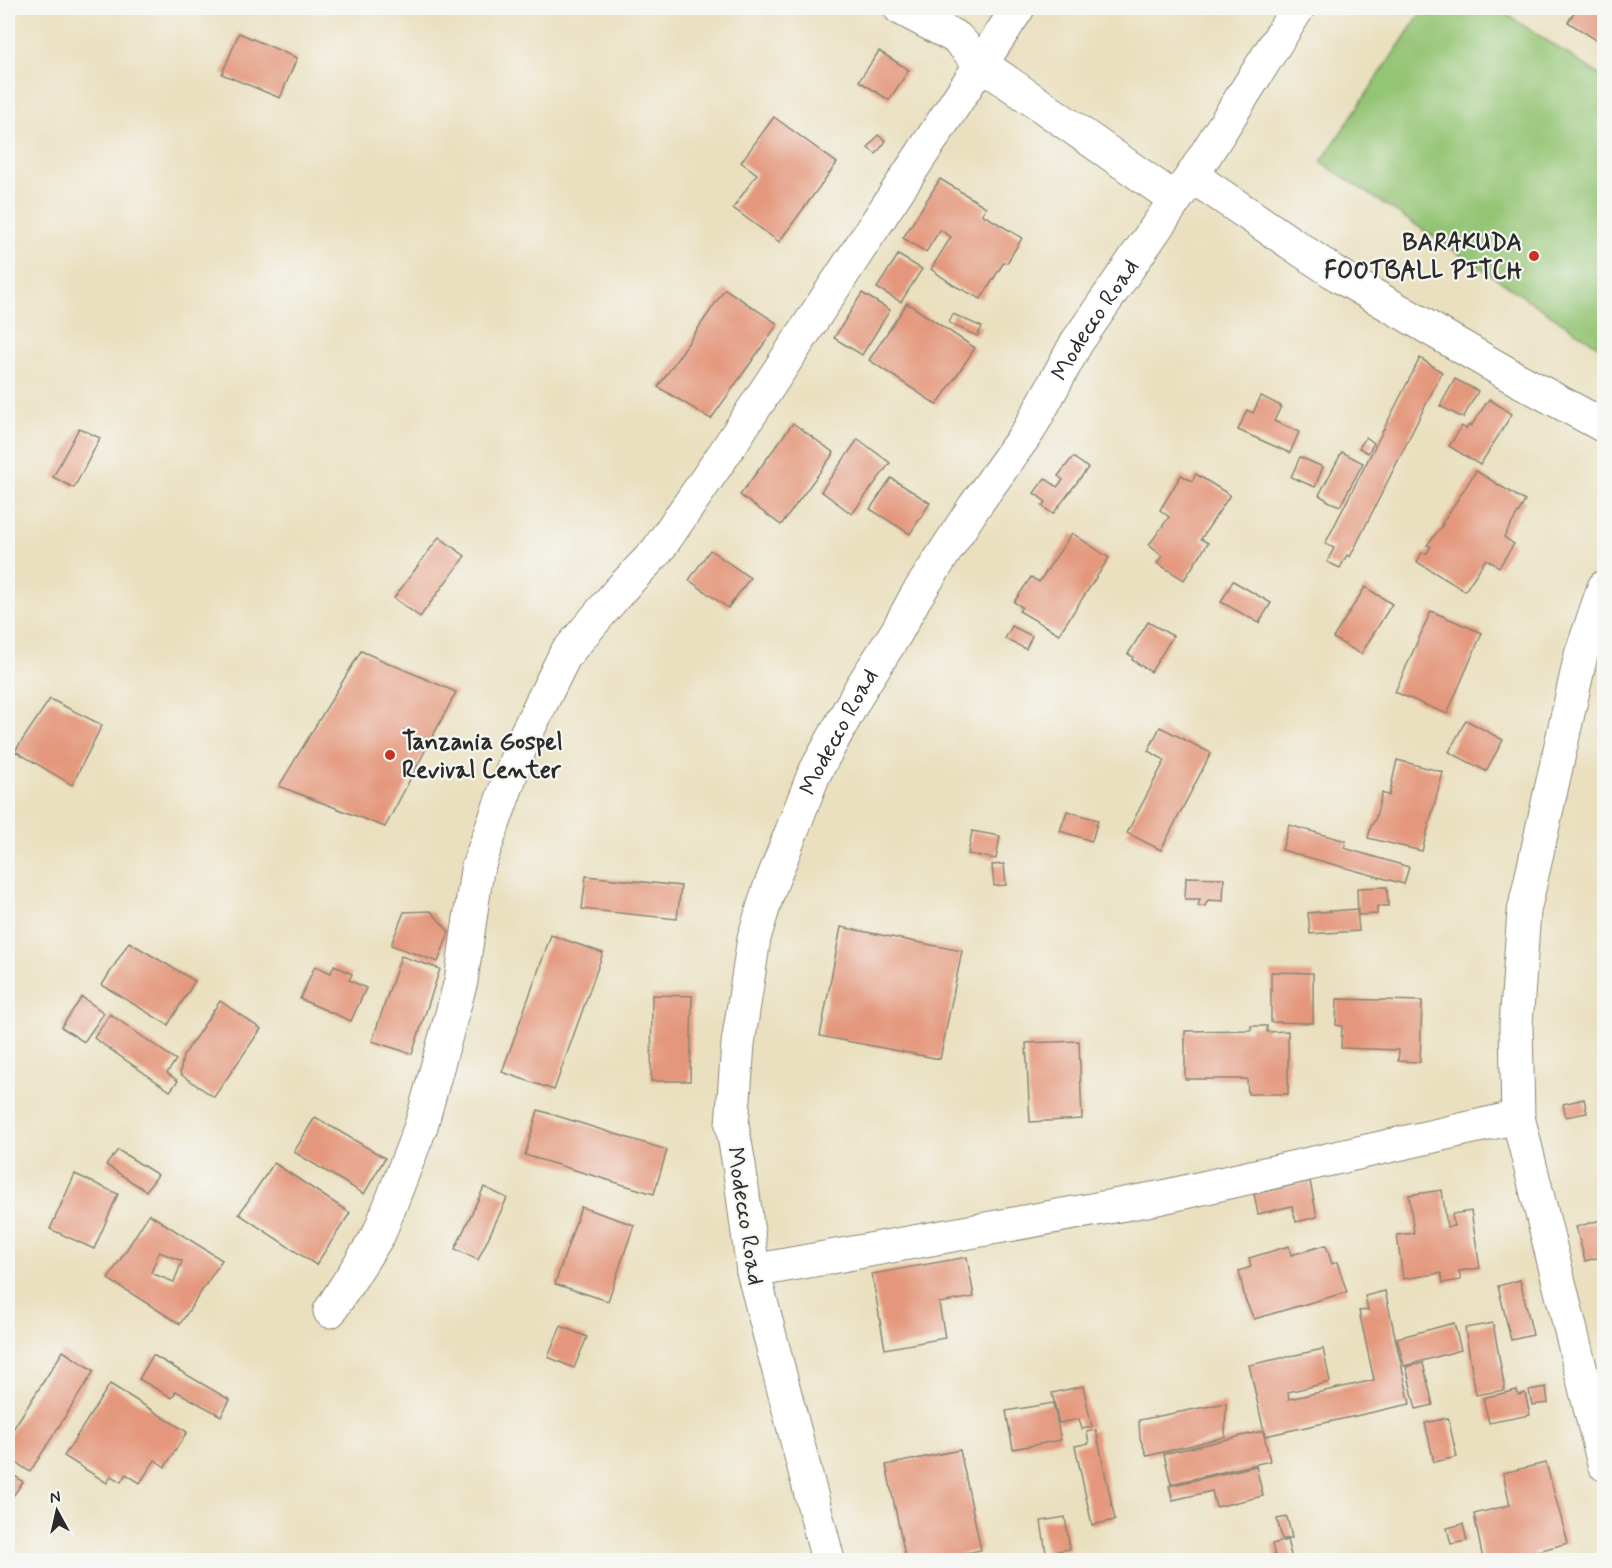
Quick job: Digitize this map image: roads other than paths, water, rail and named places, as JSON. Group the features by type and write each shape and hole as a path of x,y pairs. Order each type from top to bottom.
{"street":[{"path":"900,8 957,38 980,63 1183,188 1515,378 1605,426"},
{"path":"330,1311 379,1233 421,1126 461,981 477,870 523,740 564,655 619,591 657,552 1018,8"},
{"name":"Modecco Road","path":"828,1560 753,1271 732,1125 738,1044 754,938 768,892 814,774 835,734 915,598 974,507 1029,430 1077,342 1183,188 1298,8"},
{"path":"1605,587 1581,655 1524,911 1516,1025 1518,1117 1593,1369 1605,1464"},
{"path":"753,1271 1158,1198 1518,1117"}],"place":[{"name":"BARAKUDA FOOTBALL PITCH","path":"1534,256"},
{"name":"Tanzania Gospel Revival Center","path":"390,755"}]}
